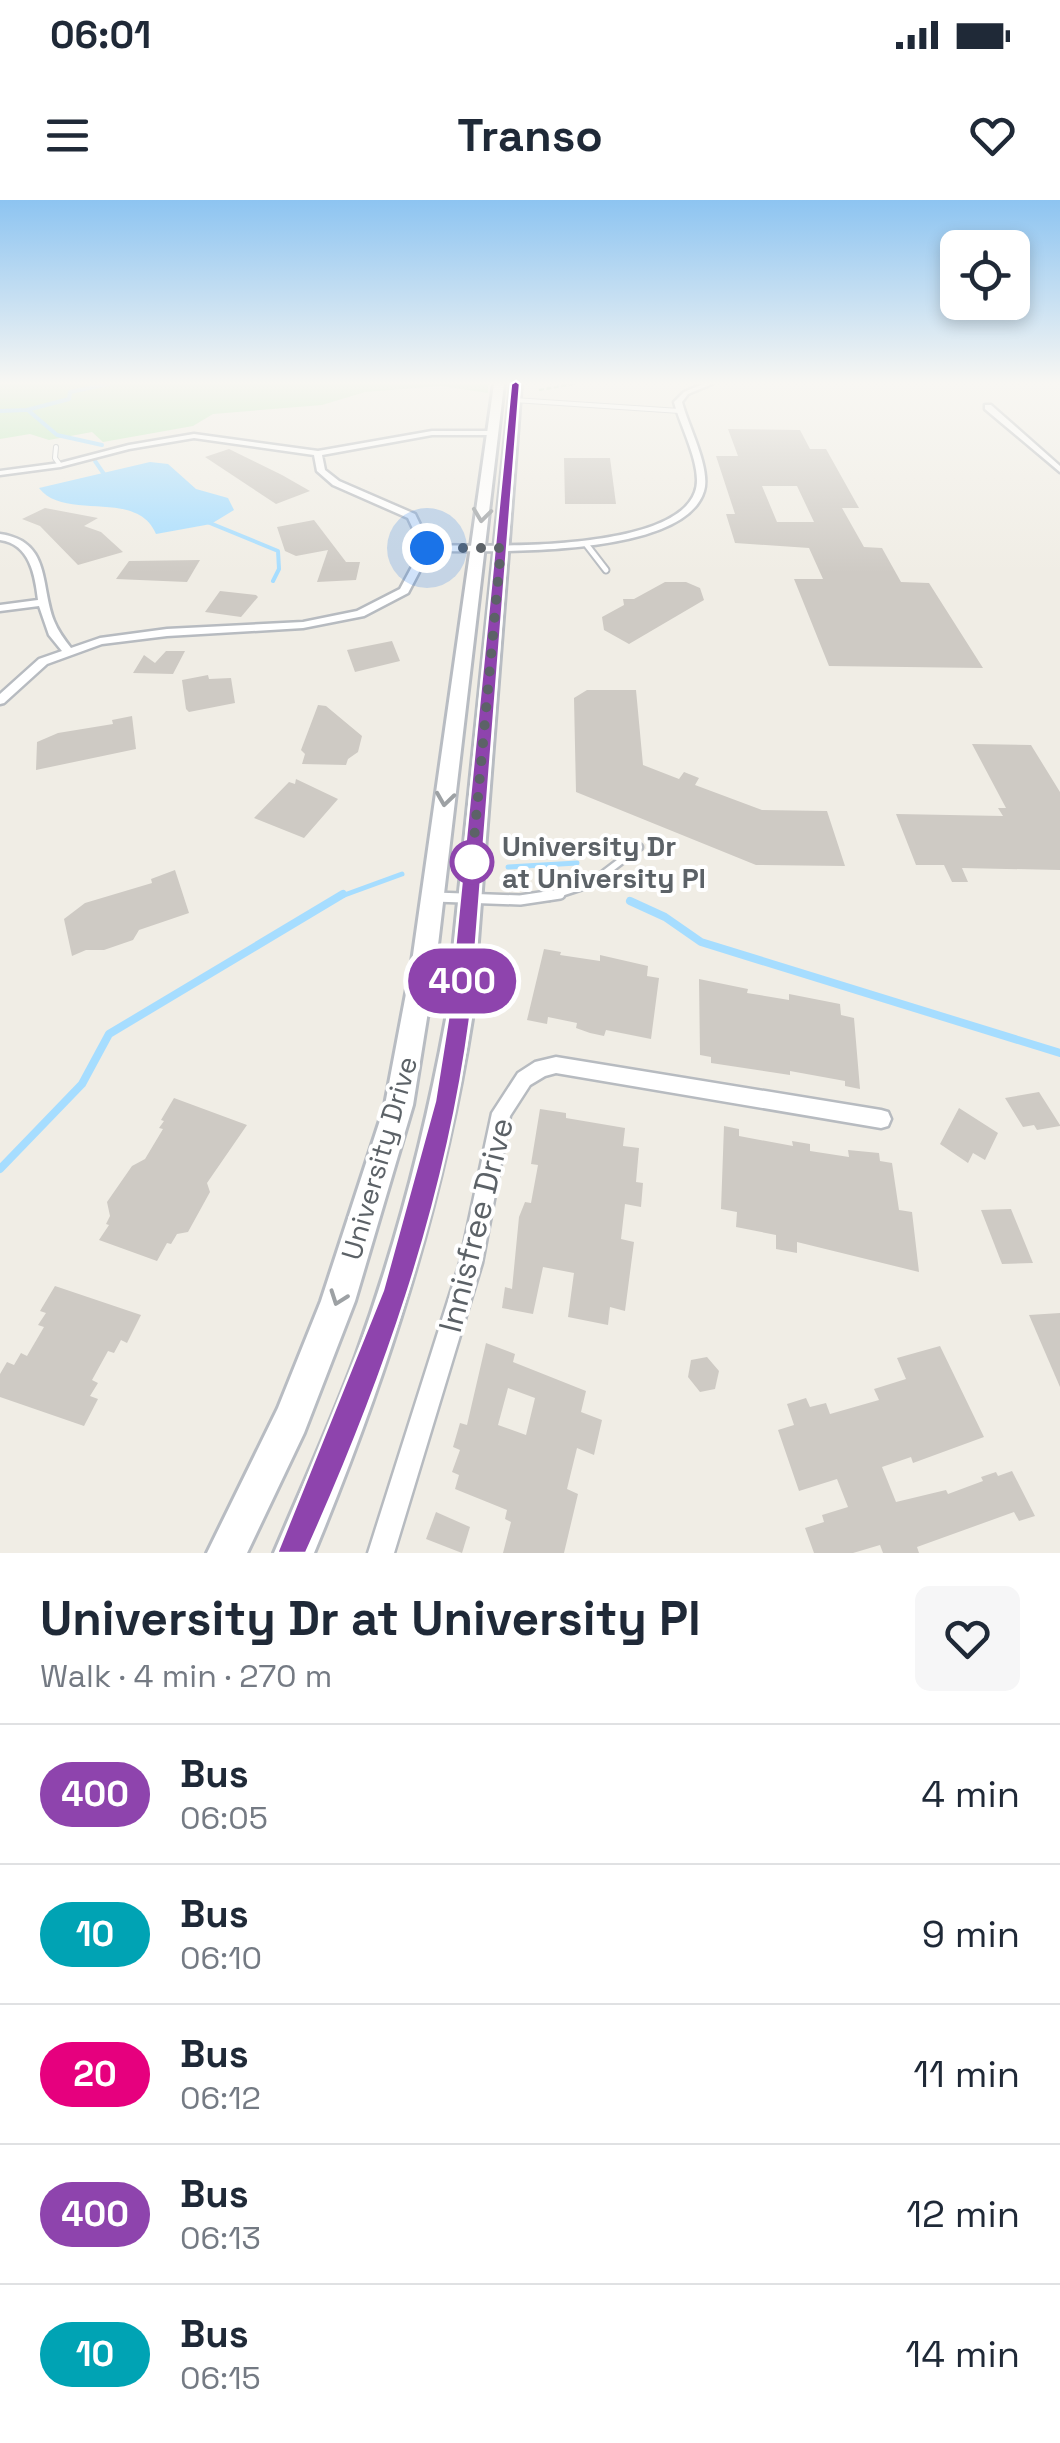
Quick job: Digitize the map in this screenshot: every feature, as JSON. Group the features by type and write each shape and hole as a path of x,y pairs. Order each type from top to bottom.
{"main road":[{"name":"University Drive","path":"294,1553 398,1290 447,1101 459,1019 469,898 492,447"},
{"name":"University Drive","path":"226,1553 291,1420 373,1199 410,1050 506,447"}],"street":[{"path":"0,473 60,465 128,447"},
{"path":"271,447 318,454 354,447"},
{"path":"427,548 586,544 657,526 694,505 700,495 700,478 691,447"},
{"path":"1033,447 1060,470"},
{"path":"0,700 13,682 30,669 67,650 153,630 266,630 340,620 380,604 402,590 420,571 427,548 412,516 336,484 322,471 318,454"},
{"path":"0,538 15,539 37,564 43,586 42,604 54,636 67,650"},
{"path":"0,608 42,604"},
{"name":"Innisfree Drive","path":"382,1553 471,1264 501,1113 524,1079 541,1068 556,1065 881,1119"}],"lane":[{"path":"56,447 55,458 60,465"},
{"path":"586,544 606,570"},
{"path":"432,897 545,898 582,891 611,874 639,847"}],"water":[{"path":"150,462 168,464 196,489 228,498 234,510 211,524 156,534 147,520 133,512 66,503 39,488"}],"building":[{"path":"735,447 826,449 859,508 842,508 864,547 882,548 901,582 929,583 983,668 829,666 794,579 823,579 809,548 735,543 726,514 735,514 716,456 738,456","holes":["762,486 797,486 814,522 777,522"]},
{"path":"229,449 310,491 276,504 205,457"},
{"path":"564,458 610,458 616,504 565,504"},
{"path":"45,508 98,518 84,526 101,532 123,552 78,565 40,526 22,519"},
{"path":"314,520 346,562 360,562 356,580 317,582 328,550 296,556 285,551 277,527"},
{"path":"200,560 187,582 116,579 129,561"},
{"path":"665,582 686,582 700,588 704,600 629,644 604,630 602,617 624,605 623,599 634,599"},
{"path":"220,591 258,597 241,617 205,612"},
{"path":"392,641 400,661 355,672 347,650"},
{"path":"166,651 185,651 173,674 133,673 144,655 155,663"},
{"path":"208,675 209,679 231,678 235,703 189,712 182,680"},
{"path":"587,690 636,690 643,765 679,779 684,772 699,778 695,785 762,810 827,811 845,866 756,865 576,792 574,698"},
{"path":"318,705 326,706 362,736 358,752 346,765 302,764 305,754 301,750"},
{"path":"132,716 136,749 36,770 37,742 58,733 113,724 112,720"},
{"path":"972,744 1031,745 1060,792 1060,870 962,868 968,882 952,882 944,865 916,865 896,814 1003,816 998,808 1006,808"},
{"path":"296,779 338,799 304,838 254,818"},
{"path":"175,870 189,913 139,930 133,940 72,956 64,919 85,903 152,883 151,879"},
{"path":"544,949 561,952 560,955 600,961 600,955 648,966 647,976 659,978 651,1039 606,1030 604,1036 576,1028 577,1023 548,1017 547,1024 527,1020"},
{"path":"699,979 748,989 747,993 789,1000 789,994 840,1004 841,1015 854,1018 860,1089 845,1086 845,1081 790,1071 790,1075 711,1063 711,1057 700,1055"},
{"path":"1039,1092 1060,1126 1037,1130 1034,1125 1023,1127 1005,1098"},
{"path":"174,1098 247,1125 207,1183 210,1192 188,1232 177,1234 171,1244 167,1243 157,1261 99,1240 109,1225 107,1202 132,1166 145,1159 163,1129 159,1128 164,1121 161,1120"},
{"path":"959,1108 998,1133 985,1160 973,1153 968,1163 940,1144"},
{"path":"540,1109 566,1113 566,1118 625,1128 623,1146 639,1148 636,1182 643,1183 641,1207 625,1204 621,1239 634,1242 625,1311 610,1307 608,1325 568,1317 574,1273 543,1267 533,1314 502,1308 505,1287 512,1289 519,1217 525,1202 531,1203 538,1165 531,1164"},
{"path":"724,1126 739,1129 739,1136 793,1146 792,1141 810,1144 810,1151 849,1157 848,1150 879,1153 880,1161 892,1163 899,1210 912,1212 919,1272 797,1242 797,1253 776,1249 776,1235 736,1227 737,1212 721,1209"},
{"path":"1011,1209 1033,1263 1002,1264 981,1210"},
{"path":"55,1286 141,1315 127,1343 121,1340 114,1353 108,1351 92,1380 98,1383 90,1396 98,1399 84,1426 0,1397 0,1374 7,1362 14,1365 21,1353 27,1356 44,1327 38,1325 46,1313 40,1311"},
{"path":"1060,1313 1060,1387 1029,1315"},
{"path":"486,1343 515,1354 513,1362 586,1391 581,1412 602,1420 594,1455 577,1448 567,1489 578,1494 564,1553 503,1553 511,1522 505,1519 507,1510 455,1489 459,1475 452,1472 460,1450 453,1447 460,1423 467,1425","holes":["508,1388 535,1398 526,1435 498,1425"]},
{"path":"940,1346 984,1437 913,1463 911,1457 882,1467 896,1502 946,1490 948,1494 983,1481 981,1477 1012,1471 1035,1516 1019,1521 1014,1512 917,1547 919,1553 883,1553 880,1545 853,1553 814,1553 805,1528 824,1522 822,1515 848,1507 837,1479 799,1491 778,1430 794,1425 787,1404 806,1398 810,1407 826,1403 830,1414 879,1400 874,1389 906,1379 897,1358"},
{"path":"707,1357 719,1371 715,1389 700,1392 688,1377 691,1360"},
{"path":"436,1512 470,1527 462,1553 426,1539"}],"waterway":[{"path":"95,461 108,480"},
{"path":"205,521 278,551 279,569 273,581"},
{"path":"508,867 577,863"},
{"path":"339,897 402,874"},
{"path":"0,1169 82,1084 109,1034 343,894"},
{"path":"630,901 665,917 701,942 1060,1053"}],"bus line":[{"name":"400","path":"294,1553 357,1402 398,1290 447,1101 459,1019 510,447"}],"place":[{"name":"University Dr at University Pl","path":"472,862"}],"route":[{"path":"427,548 501,548 472,862"}]}
